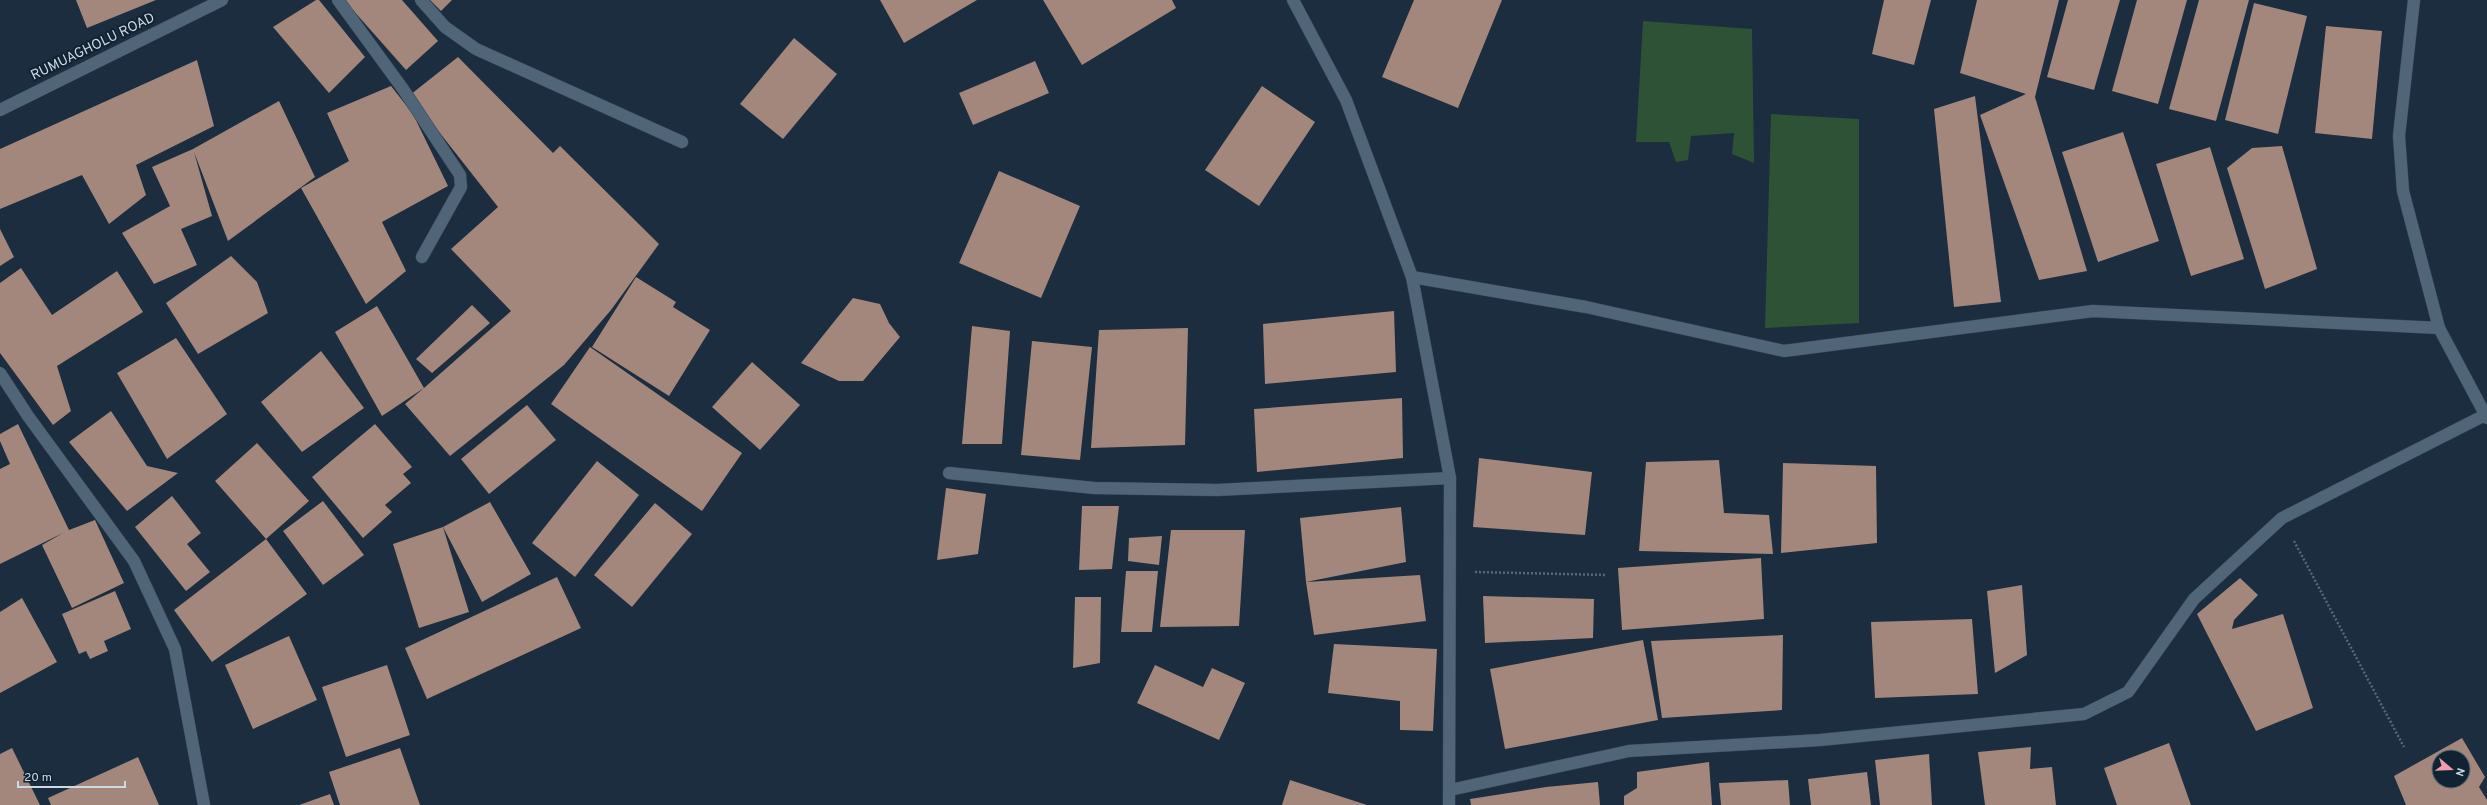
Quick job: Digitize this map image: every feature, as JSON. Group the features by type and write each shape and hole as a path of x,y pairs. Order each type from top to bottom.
{"street":[{"name":"RUMUAGHOLU ROAD","path":"0,110 222,0"},
{"path":"338,0 403,89 460,176 461,187 422,257"},
{"path":"421,0 445,27 476,49 682,142"},
{"path":"1293,0 1346,100 1412,277 1450,478 1451,572 1449,805"},
{"path":"1450,790 1629,751 1820,740 2084,714 2128,692 2194,599 2282,518 2486,416 2439,328 2403,191 2399,136 2414,0"},
{"path":"1412,277 1586,307 1784,351 2093,311 2439,328"},
{"path":"0,373 28,416 134,561 175,649 204,805"},
{"path":"949,473 1094,488 1217,490 1450,478"}],"path":[{"path":"2282,518 2404,747"},
{"path":"1451,572 1607,575"}],"green space":[{"path":"1643,21 1752,29 1754,163 1732,154 1734,133 1691,136 1688,160 1676,162 1669,142 1636,142"},
{"path":"1771,114 1859,119 1859,323 1765,328"}],"building":[{"path":"76,0 156,0 87,28"},
{"path":"316,0 319,0 365,57 329,93 273,27"},
{"path":"344,0 402,0 438,41 406,70"},
{"path":"430,0 452,0 441,11"},
{"path":"880,0 977,0 904,43"},
{"path":"1043,0 1172,0 1176,8 1082,65"},
{"path":"1414,0 1502,0 1458,108 1382,77"},
{"path":"1884,0 1931,0 1914,65 1872,54"},
{"path":"1977,0 2059,0 2035,97 2087,271 2039,280 1980,115 2026,94 1960,73"},
{"path":"2068,0 2120,0 2094,90 2047,77"},
{"path":"2137,0 2187,0 2158,104 2112,91"},
{"path":"2199,0 2249,0 2216,121 2169,109"},
{"path":"2254,3 2307,16 2278,134 2225,120"},
{"path":"2326,26 2382,31 2372,139 2315,133"},
{"path":"794,38 837,74 783,139 740,104"},
{"path":"458,57 553,153 560,146 659,244 611,310 564,365 450,456 405,404 511,311 451,249 498,207 410,95"},
{"path":"197,60 214,126 136,165 146,195 109,224 82,175 0,209 0,149"},
{"path":"1035,61 1049,93 973,125 959,93"},
{"path":"391,86 413,114 448,186 382,222 406,271 366,304 301,188 349,161 327,113"},
{"path":"1262,86 1315,122 1259,206 1205,170"},
{"path":"1975,96 2001,302 1954,307 1934,109"},
{"path":"279,101 315,177 228,241 194,152 212,216 181,229 197,265 154,284 122,233 170,206 152,167 193,149"},
{"path":"2123,132 2159,241 2098,262 2062,152"},
{"path":"2282,146 2317,269 2265,289 2227,168 2252,148"},
{"path":"2210,147 2244,259 2191,276 2156,164"},
{"path":"999,171 1080,206 1041,298 959,263"},
{"path":"0,229 14,257 0,266"},
{"path":"231,256 257,282 268,313 198,354 166,303"},
{"path":"21,268 52,315 117,271 143,312 57,366 71,411 53,425 0,353 0,283"},
{"path":"636,277 676,302 673,307 710,330 669,396 592,347"},
{"path":"853,298 880,304 889,323 900,337 863,381 839,381 801,363"},
{"path":"472,305 490,323 432,373 416,359"},
{"path":"377,306 424,388 382,416 335,332"},
{"path":"1394,311 1396,372 1265,384 1263,324"},
{"path":"972,326 1010,331 1002,444 962,444"},
{"path":"1188,328 1185,445 1091,448 1099,330"},
{"path":"176,338 227,414 167,459 117,373"},
{"path":"1032,341 1092,347 1080,460 1021,455"},
{"path":"590,347 742,453 702,511 551,404"},
{"path":"321,351 364,408 302,452 261,402"},
{"path":"752,362 800,405 760,450 712,407"},
{"path":"1402,398 1403,458 1257,472 1254,409"},
{"path":"527,405 556,440 489,494 461,459"},
{"path":"111,411 147,466 178,473 127,511 69,442"},
{"path":"18,424 69,530 95,520 124,583 72,608 42,545 63,533 0,564 0,469 10,464 0,441 0,434"},
{"path":"375,424 412,467 403,474 411,483 385,505 392,512 363,538 312,477"},
{"path":"257,443 309,501 266,539 215,481"},
{"path":"1479,458 1592,472 1585,535 1473,527"},
{"path":"1719,460 1724,513 1769,515 1773,554 1639,551 1646,462"},
{"path":"597,461 639,495 575,577 532,543"},
{"path":"1783,463 1876,466 1877,543 1781,553"},
{"path":"946,488 986,494 978,554 937,560"},
{"path":"172,496 201,533 187,544 210,572 186,591 135,527"},
{"path":"323,501 364,555 323,585 283,531"},
{"path":"490,502 531,574 482,602 443,527"},
{"path":"655,503 692,534 632,607 594,575"},
{"path":"1082,506 1119,506 1112,569 1079,570"},
{"path":"1401,507 1406,562 1306,582 1300,518"},
{"path":"443,527 469,612 419,628 393,544"},
{"path":"1171,530 1245,530 1239,626 1160,627"},
{"path":"1162,536 1159,565 1128,561 1129,538"},
{"path":"266,539 307,594 212,662 174,610"},
{"path":"1761,558 1764,619 1622,630 1618,568"},
{"path":"1126,571 1158,571 1152,632 1121,632"},
{"path":"1420,575 1426,621 1314,635 1306,582"},
{"path":"557,577 581,628 427,699 405,648"},
{"path":"2240,578 2258,595 2234,620 2232,629 2283,614 2313,708 2256,731 2197,614"},
{"path":"2022,585 2027,655 1995,673 1987,591"},
{"path":"115,591 131,629 104,641 108,651 90,659 86,651 79,654 62,614"},
{"path":"1483,596 1594,599 1593,638 1485,643"},
{"path":"1075,597 1101,597 1100,663 1073,668"},
{"path":"22,598 57,662 0,693 0,612"},
{"path":"1972,619 1978,694 1875,698 1871,622"},
{"path":"1783,635 1782,710 1662,718 1651,641"},
{"path":"289,636 317,700 253,729 225,665"},
{"path":"1643,640 1658,720 1505,749 1490,669"},
{"path":"1334,644 1437,649 1433,731 1400,730 1400,701 1328,693"},
{"path":"387,665 410,735 346,757 322,687"},
{"path":"1155,665 1203,687 1212,668 1245,683 1219,740 1137,703"},
{"path":"2462,738 2468,749 2442,749"},
{"path":"2169,743 2191,805 2117,805 2104,768"},
{"path":"2031,747 2030,769 2052,767 2056,805 1985,805 1978,752"},
{"path":"12,748 40,805 0,805 0,754"},
{"path":"400,748 420,805 340,805 329,772"},
{"path":"2471,753 2485,777 2479,787 2487,800 2487,805 2406,805 2394,776 2431,755 2431,789 2471,789"},
{"path":"1929,754 1932,805 1880,805 1875,760"},
{"path":"138,757 159,805 51,805 48,798"},
{"path":"1709,762 1712,805 1624,805 1624,796 1637,788 1637,772"},
{"path":"1867,772 1871,805 1811,805 1808,779"},
{"path":"1290,780 1367,805 1282,805"},
{"path":"1788,780 1790,805 1721,805 1719,783"},
{"path":"1598,782 1600,805 1471,805 1470,799 1546,787"},
{"path":"330,794 334,805 299,805"}]}
